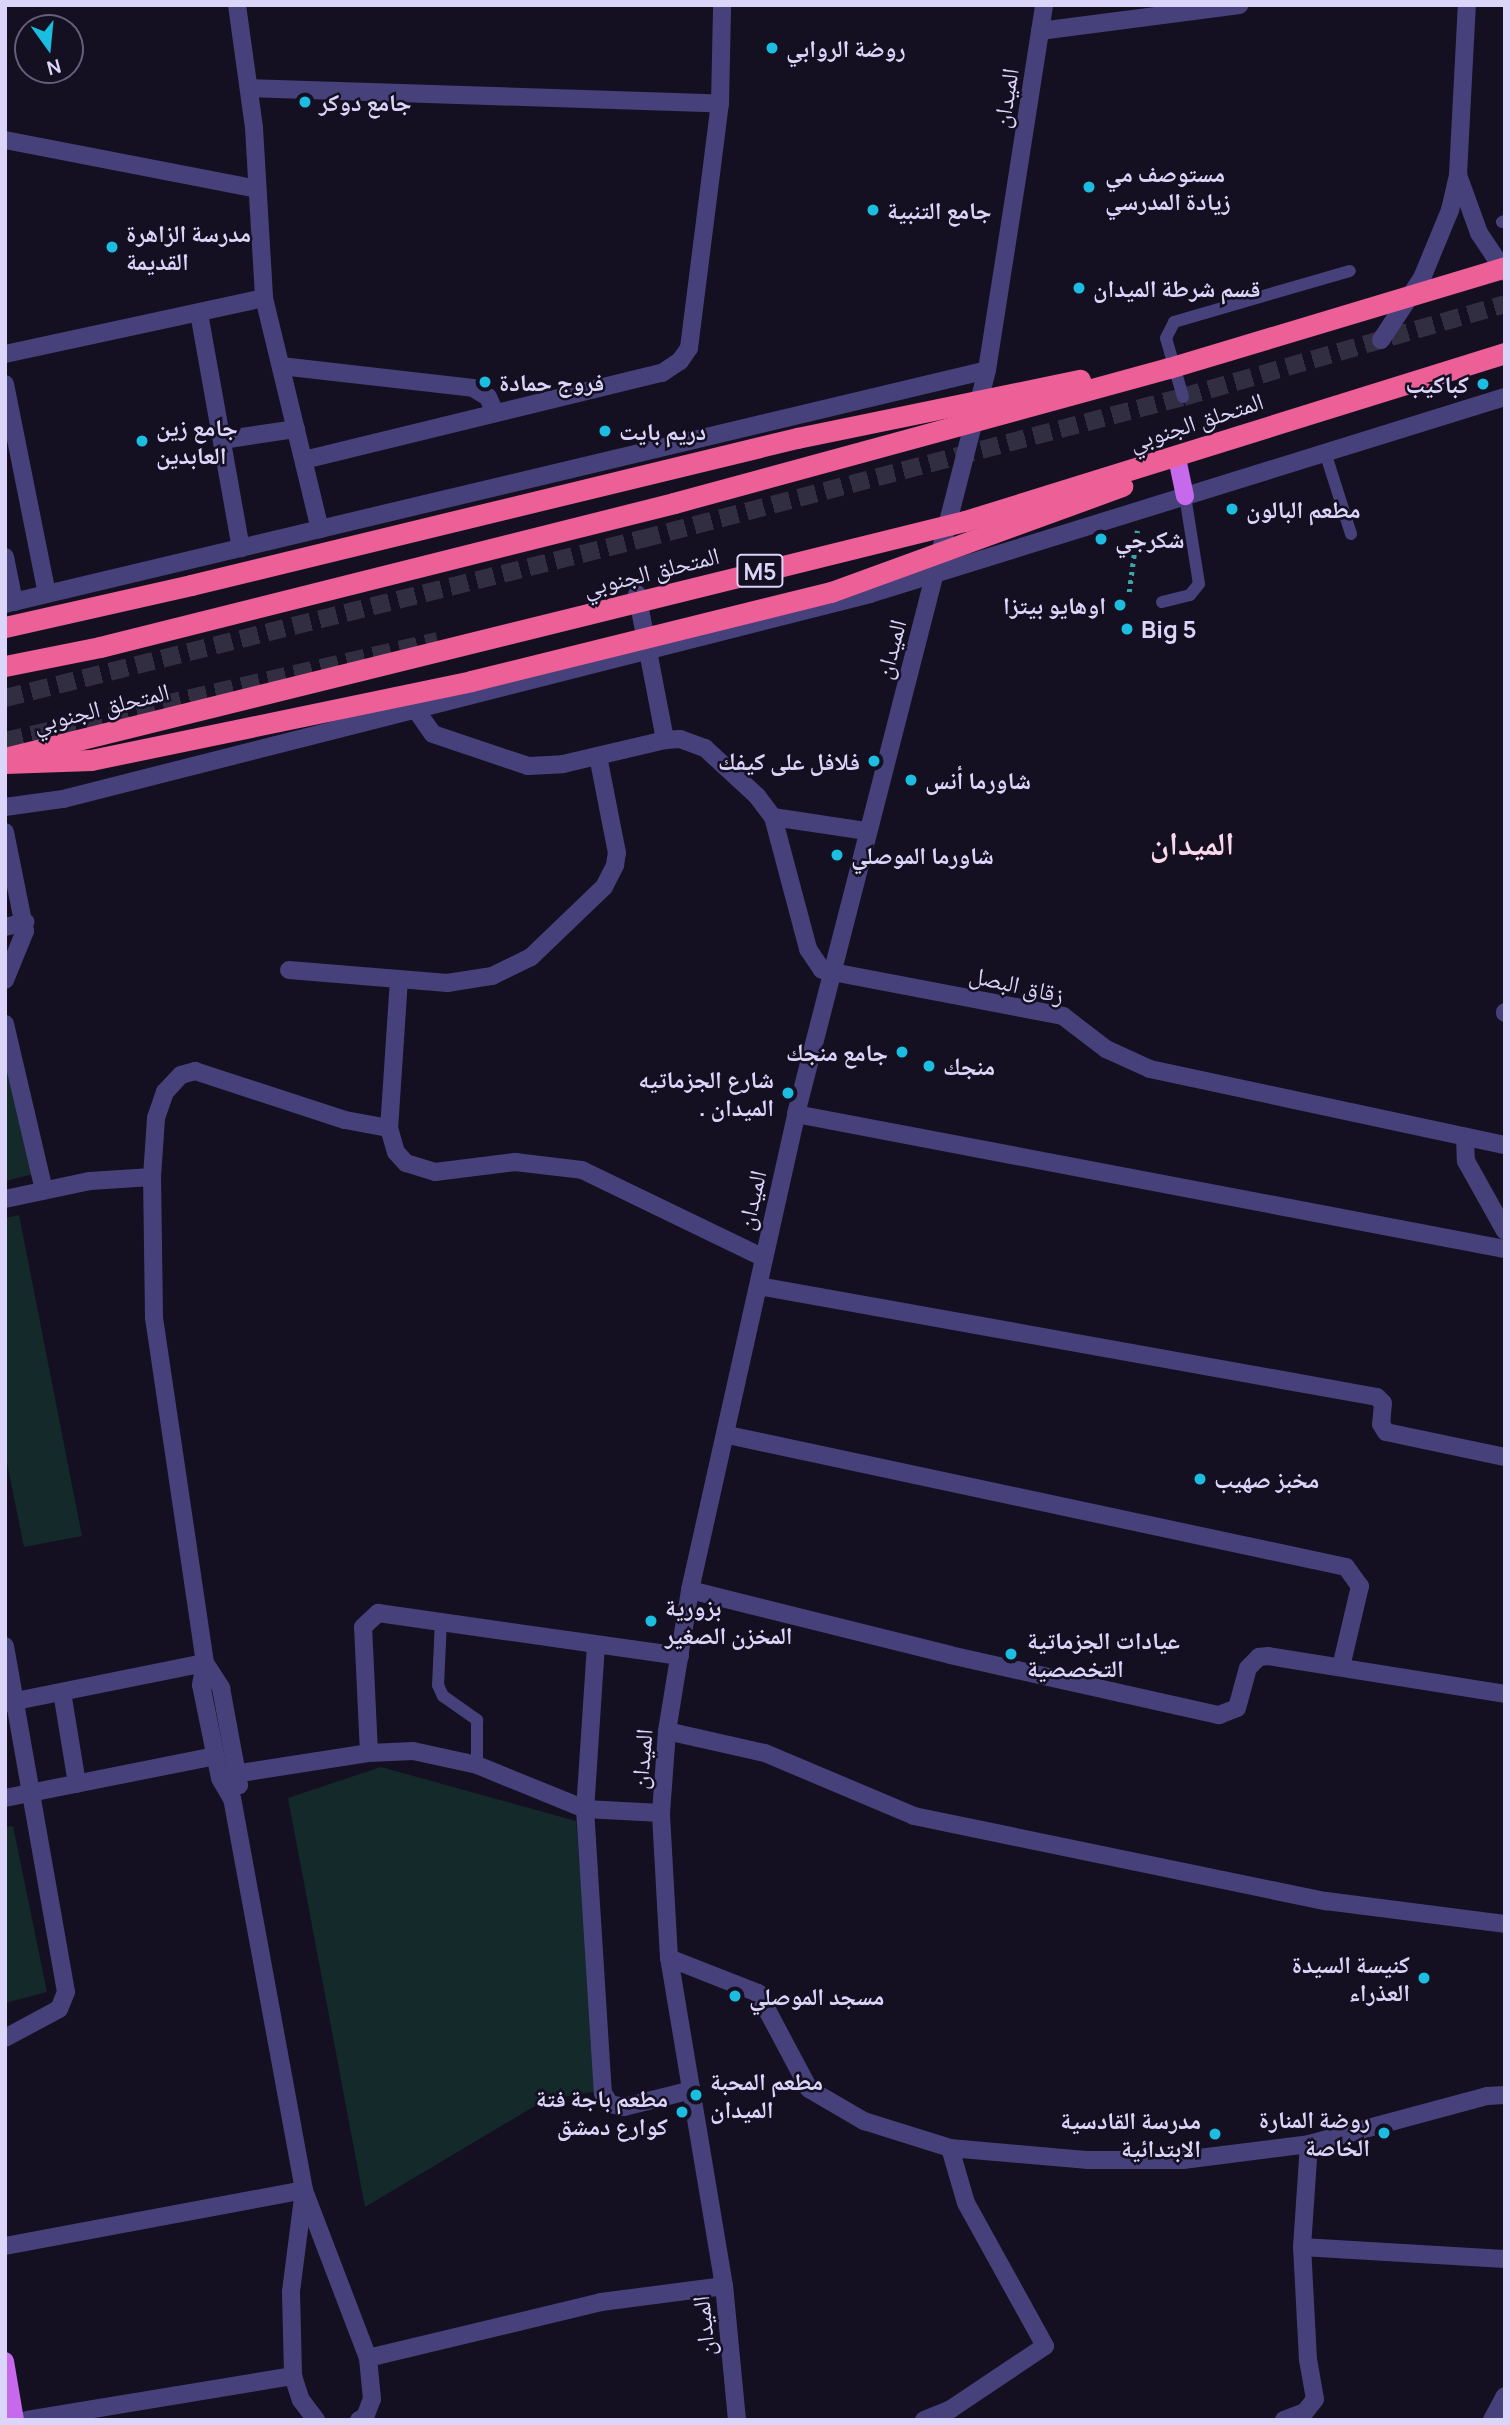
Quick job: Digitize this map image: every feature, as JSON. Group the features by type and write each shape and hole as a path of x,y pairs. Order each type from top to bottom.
{"highway":[{"path":"5,666 100,647 674,503 1169,368 1505,269"},
{"name":"المتحلق الجنوبي","path":"5,758 965,521 1178,459 1505,353"},
{"path":"5,627 191,585 848,426 1062,383 1169,368"},
{"path":"5,764 91,760 471,681 831,592 1004,532 1125,484 1178,459"}],"main road":[{"path":"1178,459 1185,496"},
{"path":"5,2361 15,2420"}],"street":[{"path":"237,5 250,88 264,298 320,529"},
{"path":"304,460 662,373 680,361 689,348 720,104 722,5"},
{"name":"الميدان","path":"737,2420 724,2286 669,1958 662,1812 667,1731 690,1590 728,1435 764,1258 829,972 936,573 987,370 1044,5"},
{"path":"1040,31 1239,5"},
{"path":"1381,340 1427,267 1458,174 1467,5"},
{"path":"250,88 720,104"},
{"path":"5,140 257,189"},
{"path":"1458,174 1479,233 1505,269"},
{"path":"5,354 264,298"},
{"path":"199,313 241,548"},
{"path":"281,366 473,388 488,397 495,413"},
{"path":"5,557 10,603 987,370"},
{"path":"5,384 47,594"},
{"path":"5,807 63,799 846,601 1505,397"},
{"path":"222,440 296,429"},
{"path":"637,594 665,740"},
{"path":"416,710 433,734 528,766 598,756 665,740 680,739 705,748 757,796 773,817 811,958 829,972"},
{"path":"289,970 398,979 470,981 512,968 531,957 604,887 617,853 598,756"},
{"path":"773,817 867,831"},
{"path":"5,832 25,922 23,940 5,980"},
{"path":"5,927 25,922"},
{"name":"زقاق البصل","path":"829,972 1063,1016 1106,1049 1139,1065 1505,1145"},
{"path":"398,979 389,1128 396,1152 419,1171 515,1162 582,1170 764,1258"},
{"path":"5,1024 44,1190"},
{"path":"359,2420 365,2417 372,2399 368,2358 304,2190 232,1799 223,1787 201,1685 205,1663 161,1391 151,1262 152,1177 156,1118 165,1093 181,1075 195,1071 345,1120 389,1128"},
{"path":"796,1114 1505,1249"},
{"path":"1465,1137 1466,1161 1505,1231"},
{"path":"5,1199 44,1190 152,1177"},
{"path":"760,1286 1377,1397 1383,1403 1381,1424 1386,1432 1505,1457"},
{"path":"728,1435 1346,1567 1360,1587 1341,1667"},
{"path":"690,1590 950,1655 1219,1715 1237,1708 1248,1668 1259,1657 1341,1667 1505,1694"},
{"path":"369,1753 363,1627 369,1619 389,1611 680,1656"},
{"path":"596,1645 585,1809 603,2093 610,2104 624,2107 692,2090"},
{"path":"5,1646 11,1702 32,1793 66,1992 58,2009 5,2038"},
{"path":"11,1702 205,1663"},
{"path":"205,1663 221,1688 240,1773 232,1799"},
{"path":"62,1692 77,1784"},
{"path":"667,1731 765,1753 914,1816 1326,1901 1505,1924"},
{"path":"240,1773 369,1753 413,1751 477,1765 585,1809 662,1812"},
{"path":"5,1798 215,1756"},
{"path":"669,1958 758,1993 809,2089 864,2121 950,2148 1088,2160 1183,2160 1309,2144 1505,2095"},
{"path":"1284,2420 1305,2412 1315,2399 1308,2360 1303,2247 1309,2144"},
{"path":"924,2420 951,2409 1045,2346 966,2203 950,2148"},
{"path":"5,2246 304,2190"},
{"path":"304,2190 291,2292 293,2376 301,2400 316,2420"},
{"path":"1303,2247 1505,2259"},
{"path":"368,2358 601,2302 724,2286"},
{"path":"27,2420 293,2376"},
{"path":"1492,2420 1505,2396"}],"lane":[{"path":"1182,397 1166,338 1174,322 1350,271"},
{"path":"1325,452 1351,534"},
{"path":"1162,603 1191,595 1199,584 1185,496"},
{"path":"440,1620 438,1685 443,1696 477,1720 477,1765"}],"path":[{"path":"1129,592 1140,510"}],"green space":[{"path":"5,1058 34,1174 5,1181"},
{"path":"19,1215 82,1536 24,1547 5,1453 5,1218"},
{"path":"381,1767 576,1821 598,2091 545,2100 365,2207 288,1798"},
{"path":"13,1826 47,1992 5,2003 5,1827"}],"tunnel":[{"path":"5,698 642,539 1183,397 1505,304"},
{"path":"5,741 438,641"}],"place":[{"name":"روضة الروابي","path":"772,48"},
{"name":"جامع دوكر","path":"305,102"},
{"name":"مستوصف مي زيادة المدرسي","path":"1089,187"},
{"name":"جامع التنبية","path":"873,210"},
{"name":"مدرسة الزاهرة القديمة","path":"112,247"},
{"name":"قسم شرطة الميدان","path":"1079,288"},
{"name":"فروج حمادة","path":"485,382"},
{"name":"كباكيب","path":"1483,384"},
{"name":"دريم بايت","path":"605,431"},
{"name":"جامع زين العابدين","path":"142,441"},
{"name":"مطعم البالون","path":"1232,509"},
{"name":"شكرجي","path":"1101,539"},
{"name":"اوهايو بيتزا","path":"1120,605"},
{"name":"Big 5","path":"1127,629"},
{"name":"فلافل على كيفك","path":"874,761"},
{"name":"شاورما أنس","path":"911,780"},
{"name":"شاورما الموصلي","path":"837,855"},
{"name":"جامع منجك","path":"902,1052"},
{"name":"منجك","path":"929,1066"},
{"name":"شارع الجزماتيه . الميدان","path":"788,1093"},
{"name":"مخبز صهيب","path":"1200,1479"},
{"name":"بزورية المخزن الصغير","path":"651,1621"},
{"name":"عيادات الجزماتية التخصصية","path":"1011,1654"},
{"name":"كنيسة السيدة العذراء","path":"1424,1978"},
{"name":"مسجد الموصلي","path":"735,1996"},
{"name":"مطعم المحبة الميدان","path":"696,2095"},
{"name":"مطعم باجة فتة كوارع دمشق","path":"682,2112"},
{"name":"روضة المنارة الخاصة","path":"1384,2133"},
{"name":"مدرسة القادسية الابتدائية","path":"1215,2134"}],"district":[{"name":"الميدان","path":"1192,843"}]}
